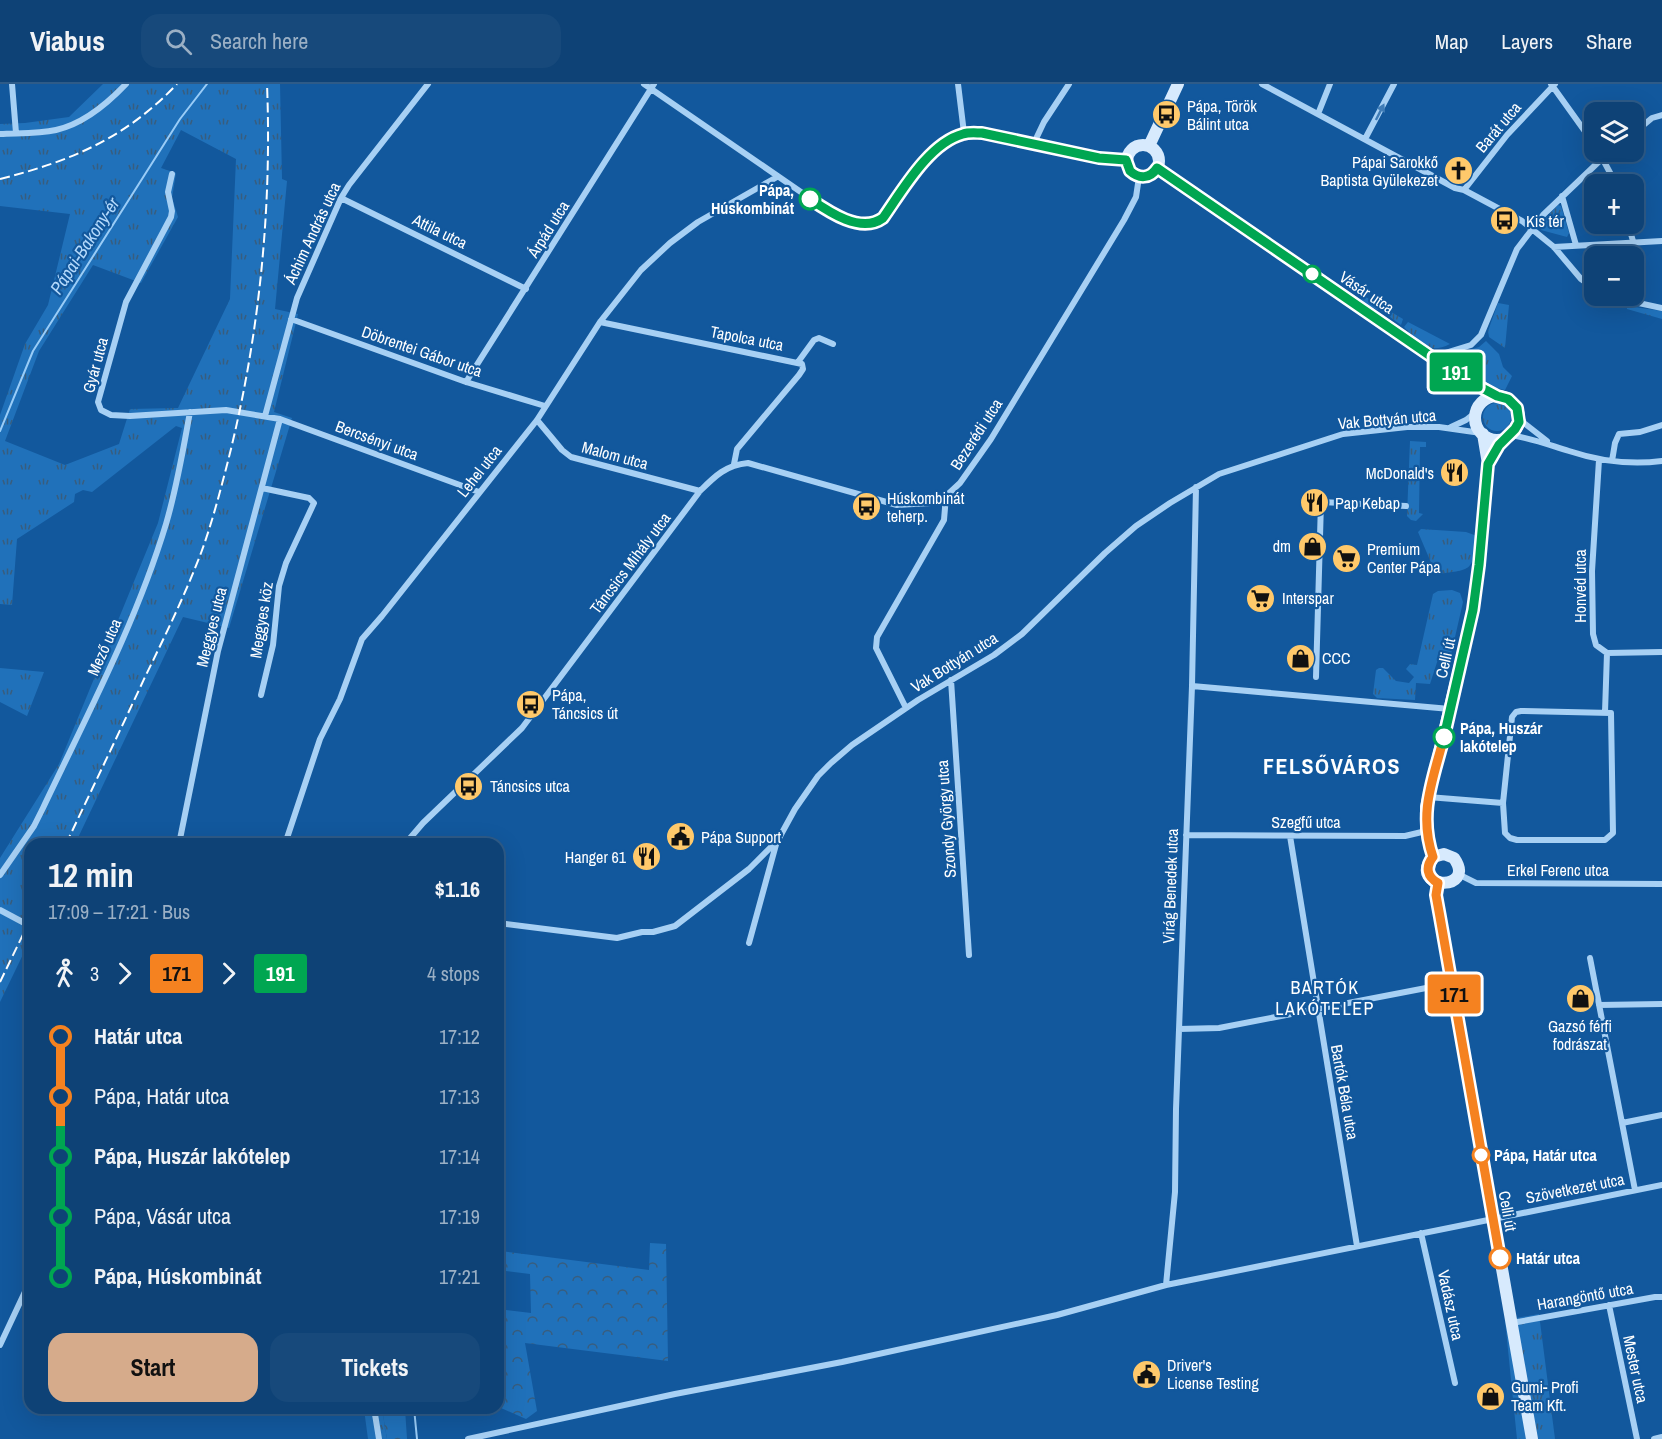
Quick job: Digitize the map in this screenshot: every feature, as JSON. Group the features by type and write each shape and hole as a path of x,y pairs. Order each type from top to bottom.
{"street":[{"path":"12,84 16,134"},
{"path":"0,134 53,131 71,125 97,110 126,84"},
{"name":"Áchim András utca","path":"265,416 297,298 341,198 428,84"},
{"path":"644,84 652,86 777,177 827,210 855,222 870,225 883,218 932,153 949,140 964,133 982,133 1099,158 1126,160"},
{"path":"958,84 964,133"},
{"path":"1034,143 1044,122 1069,84"},
{"path":"1149,146 1178,84"},
{"path":"1262,84 1455,188 1464,190 1522,221 1554,247 1584,281"},
{"path":"1318,114 1330,84"},
{"path":"1365,140 1394,84"},
{"path":"1553,85 1584,130"},
{"name":"Barát utca","path":"1464,190 1507,135 1553,85"},
{"name":"Árpád utca","path":"466,382 652,86"},
{"path":"1644,125 1662,115"},
{"path":"1149,146 1159,158 1157,168 1150,176 1139,177 1130,171 1126,160 1127,155 1134,147 1149,146"},
{"path":"1432,357 1471,345 1481,335 1517,249 1531,229 1594,162"},
{"name":"Vásár utca","path":"1157,168 1432,357 1497,396"},
{"name":"Gyár utca","path":"171,174 168,192 171,217 126,302 99,406 105,413 130,416 226,410 265,416"},
{"name":"Lehel utca","path":"287,838 320,739 340,699 362,639 390,607 537,420 600,322 641,270 670,243 713,213 777,177"},
{"name":"Bezerédi utca","path":"946,496 960,483 991,439 1125,220 1136,198 1139,177"},
{"path":"1562,196 1576,245"},
{"name":"Attila utca","path":"341,198 526,289"},
{"path":"1631,234 1633,242"},
{"path":"1554,247 1662,241"},
{"path":"1644,305 1662,308"},
{"name":"Döbrentei Gábor utca","path":"291,319 466,382 545,406"},
{"name":"Tapolca utca","path":"600,322 802,364 799,375 738,449 734,464"},
{"path":"798,362 814,340 819,338 833,344"},
{"path":"1469,381 1478,409 1476,422 1482,433 1494,439 1507,437 1550,443"},
{"path":"1478,409 1487,399 1497,396 1508,399 1513,403 1524,423 1550,443 1567,451 1612,461 1645,463 1662,461"},
{"name":"Vak Bottyán utca","path":"1450,428 1466,420 1478,409"},
{"name":"Mező utca","path":"25,838 39,818 136,608 176,490 190,412"},
{"path":"1507,437 1519,422 1519,414"},
{"name":"Bercsényi utca","path":"265,416 280,419 479,492"},
{"name":"Meggyes utca","path":"180,838 218,651 280,419"},
{"name":"Malom utca","path":"537,420 562,450 571,457 700,491"},
{"path":"1612,461 1619,434 1640,432 1662,425"},
{"name":"Vak Bottyán utca","path":"504,924 617,938 675,926 748,869 778,840 795,809 818,776 852,745 906,708 994,655 1023,634 1081,574 1136,526 1219,474 1343,434 1407,427 1450,428 1482,433"},
{"name":"Celli út","path":"1482,433 1488,464 1480,555 1473,610 1426,807 1426,831 1433,857 1428,872 1438,883 1438,906 1532,1439"},
{"name":"Celli út","path":"1488,464 1494,451 1507,437"},
{"name":"Honvéd utca","path":"1599,459 1592,571 1593,634 1596,645 1607,653"},
{"path":"734,464 748,463 897,505 931,503 946,496 944,520 877,637 876,648 906,708"},
{"name":"Táncsics Mihály utca","path":"410,838 522,728 700,491 719,471 734,464"},
{"name":"Virág Benedek utca","path":"1166,1285 1174,1192 1192,686 1196,487"},
{"name":"Meggyes köz","path":"261,695 273,645 279,585 286,563 314,503 309,498 262,488"},
{"path":"1316,677 1321,502 1406,506"},
{"path":"1605,712 1607,653 1662,652"},
{"name":"Szondy György utca","path":"951,680 969,955"},
{"path":"1192,686 1450,709"},
{"path":"1516,712 1611,713 1613,833 1610,838 1605,840 1517,840 1510,838 1503,826 1503,803 1512,717 1516,712"},
{"path":"1428,797 1503,803"},
{"name":"Szegfű utca","path":"1186,835 1405,836 1426,831"},
{"name":"Bartók Béla utca","path":"1290,836 1358,1246"},
{"name":"Mező utca","path":"0,875 24,840"},
{"path":"750,943 778,840"},
{"path":"1433,857 1438,854 1449,855 1457,862 1458,873 1455,878 1448,884 1438,883"},
{"name":"Erkel Ferenc utca","path":"1458,873 1476,884 1662,884"},
{"path":"0,910 24,924"},
{"path":"1590,958 1635,1190"},
{"path":"1179,1029 1219,1028 1452,983"},
{"path":"1599,1005 1662,1004"},
{"path":"1622,1123 1662,1116"},
{"name":"Szövetkezet utca","path":"1492,1218 1662,1185"},
{"path":"468,1439 675,1394 842,1362 1057,1315 1166,1285 1492,1218"},
{"name":"Vadász utca","path":"1421,1233 1455,1383"},
{"path":"0,1345 24,1294"},
{"name":"Harangöntő utca","path":"1512,1323 1662,1297"},
{"name":"Mester utca","path":"1609,1305 1637,1439"},
{"path":"375,1414 379,1439"},
{"path":"1654,1439 1662,1437"}],"green space":[{"path":"103,84 280,84 282,179 287,181 275,309 298,314 274,412 292,418 229,628 183,617 78,838 24,838 24,952 0,1002 0,858 59,764 158,523 182,428 176,426 92,492 83,490 75,494 74,502 17,539 12,605 0,604 0,415 25,344 48,305 70,214 0,206 0,124 69,117","holes":["181,130 236,159 230,299 178,408 130,409 119,444 65,465 5,441 39,351 93,265 141,283 178,217 172,198 176,173 161,168"]},
{"path":"1558,205 1561,206 1569,233 1567,237 1541,230 1539,225"},
{"path":"1364,296 1403,319 1401,325 1383,312 1364,304 1361,300"},
{"path":"1498,303 1509,305 1505,348 1489,337 1488,331"},
{"path":"1627,306 1662,311 1662,319 1627,309"},
{"path":"1408,322 1450,344 1436,348 1424,346 1404,327"},
{"path":"1486,341 1499,354 1503,367 1512,376 1505,390 1469,375 1454,359 1459,353 1479,347"},
{"path":"1497,403 1507,407 1511,417 1507,427 1497,431 1487,427 1483,417 1487,407"},
{"path":"1410,441 1426,442 1426,447 1420,447 1419,513 1423,514 1416,521 1407,516"},
{"path":"1421,529 1466,532 1477,536 1472,563 1464,569 1438,574 1435,572 1418,532"},
{"path":"1452,590 1460,593 1463,602 1450,659 1439,656 1430,684 1416,683 1415,700 1377,698 1373,694 1376,670 1379,668 1383,668 1396,681 1409,683 1414,677 1406,669 1410,664 1417,665 1433,594 1438,591"},
{"path":"0,668 44,672 27,716 0,702"},
{"path":"650,1243 666,1244 668,1361 525,1343 537,1411 526,1419 504,1409 504,1310 531,1313 530,1274 504,1271 504,1251 649,1270"},
{"path":"1539,1314 1555,1439 1517,1439 1505,1320"},
{"path":"365,1414 383,1414 387,1439 368,1439"},
{"path":"383,1414 405,1414 407,1439 387,1439"}],"waterway":[{"name":"Pápai-Bakony-ér","path":"0,431 33,351 180,119 207,84"},
{"path":"415,1414 417,1439"}],"railway":[{"path":"0,179 50,164 96,145 138,119 177,84"},
{"path":"69,838 188,584 205,542 222,484 248,368 261,274 267,179 267,84"},
{"path":"0,982 24,932"}],"bus line":[{"name":"191","path":"810,199 827,210 855,222 870,225 877,223 932,153 949,140 964,133 982,133 1099,158 1126,160 1130,171 1139,177 1150,176 1157,168 1432,357 1469,381 1513,403 1519,414 1519,422 1494,451 1488,464 1473,610 1444,737"},
{"name":"171","path":"1444,737 1426,807 1426,831 1433,857 1428,866 1428,872 1438,883 1436,895 1500,1258"}],"place":[{"name":"Pápa, Török Bálint utca","path":"1166,115"},
{"name":"Pápai Sarokkő Baptista Gyülekezet","path":"1459,171"},
{"name":"Pápa, Húskombinát","path":"810,199"},
{"name":"Kis tér","path":"1505,221"},
{"name":"McDonald's","path":"1455,473"},
{"name":"Pap Kebap","path":"1314,503"},
{"name":"Húskombinát teherp.","path":"866,507"},
{"name":"dm","path":"1312,546"},
{"name":"Premium Center Pápa","path":"1346,558"},
{"name":"Interspar","path":"1261,598"},
{"name":"CCC","path":"1301,658"},
{"name":"Pápa, Táncsics út","path":"531,704"},
{"name":"Pápa, Huszár lakótelep","path":"1444,737"},
{"name":"Táncsics utca","path":"469,786"},
{"name":"Pápa Support","path":"680,837"},
{"name":"Hanger 61","path":"647,857"},
{"name":"Gazsó férfi fodrászat","path":"1580,998"},
{"name":"Pápa, Határ utca","path":"1481,1155"},
{"name":"Határ utca","path":"1500,1258"},
{"name":"Driver's License Testing","path":"1146,1374"},
{"name":"Gumi- Profi Team Kft.","path":"1490,1396"}],"district":[{"name":"FELSŐVÁROS","path":"1332,766"},
{"name":"BARTÓK LAKÓTELEP","path":"1325,998"}]}
